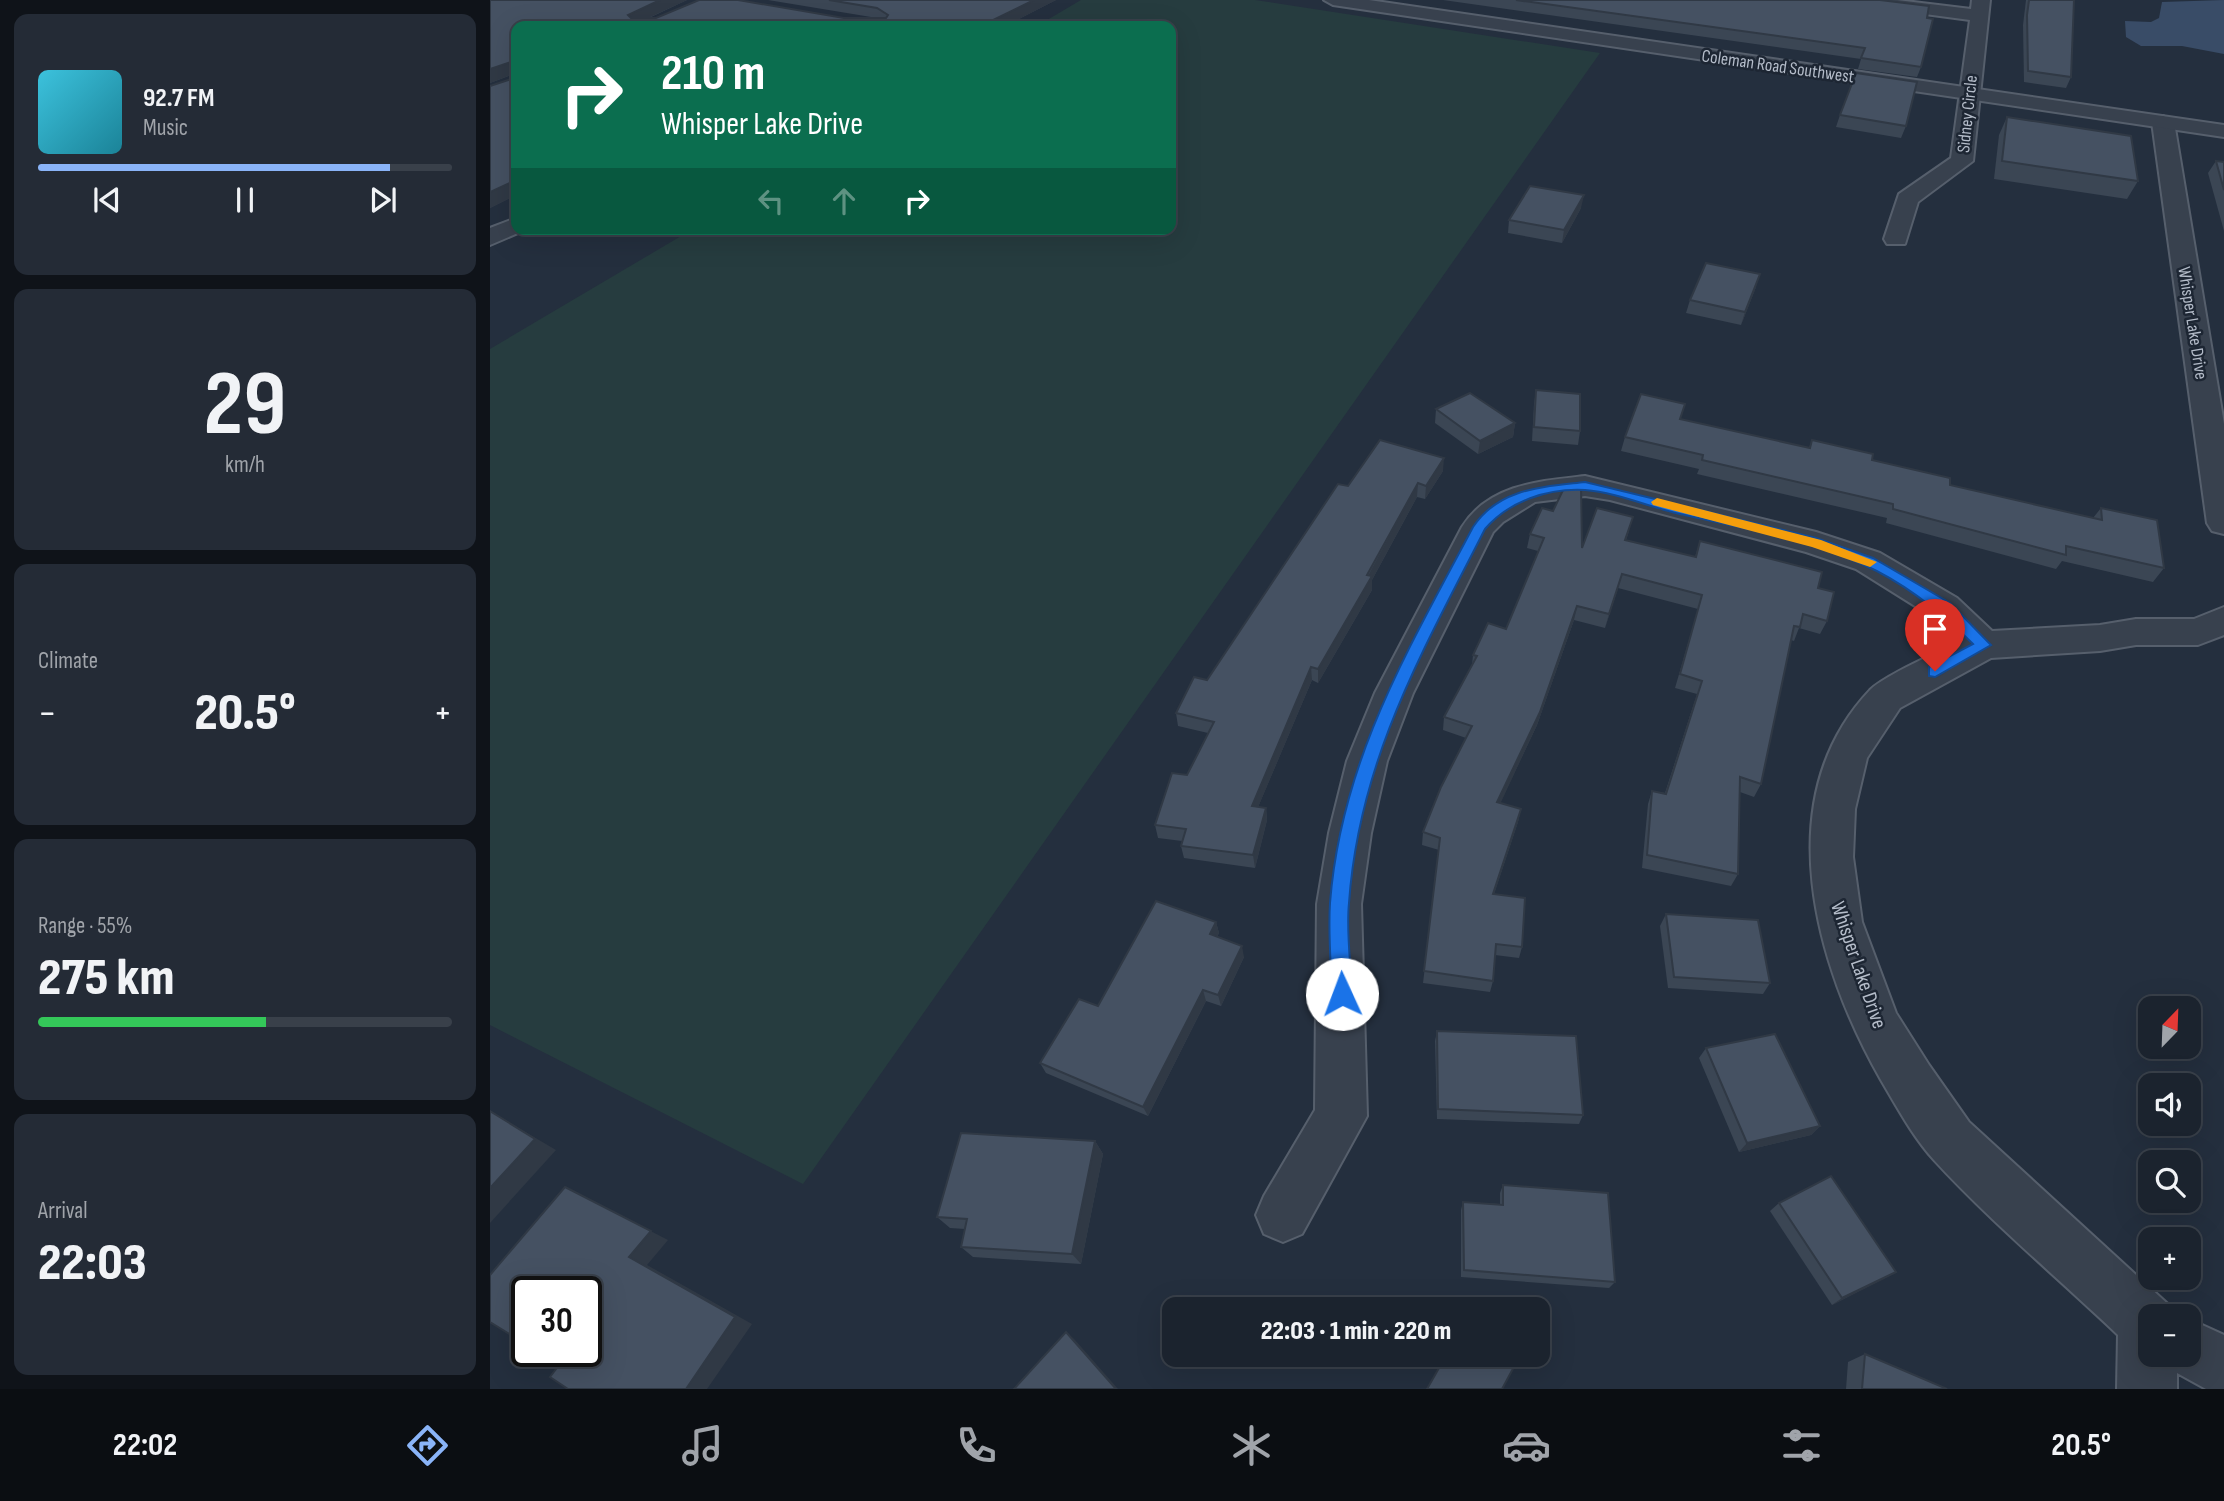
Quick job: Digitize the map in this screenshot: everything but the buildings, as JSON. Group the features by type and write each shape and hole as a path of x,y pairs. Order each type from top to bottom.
{"street":[{"name":"Coleman Road Southwest","path":"1333,0 2224,131"},
{"path":"1857,0 1980,8"},
{"name":"Sidney Circle","path":"1896,239 1907,199 1962,161 1980,8"},
{"name":"Whisper Lake Drive","path":"2163,122 2224,523"},
{"path":"490,238 511,228"},
{"path":"1283,1215 1341,1116 1339,904 1350,833 1367,761 1394,693 1479,527 1491,514 1527,493 1585,486 1816,543 1868,561 1944,607 1984,645"},
{"name":"Whisper Lake Drive","path":"2138,1312 1951,1140 1911,1083 1877,1026 1839,922 1831,857 1834,809 1847,756 1868,720 1886,698 1984,645 2100,638 2136,632 2198,632 2224,620"},
{"name":"Whisper Lake Drive","path":"2201,1355 2224,1367"},
{"path":"2147,1389 2153,1367"}],"green space":[{"path":"1081,0 1255,0 1600,53 803,1184 490,1025 490,349 683,235 1176,235 1176,21 1045,21"}],"water":[{"path":"2224,0 2224,54 2182,46 2141,46 2126,37 2125,21 2151,22 2159,18 2162,2"}],"slow traffic":[{"path":"1657,502 1841,550 1870,562"}],"route":[{"path":"1342,994 1339,904 1350,833 1367,761 1394,693 1479,527 1491,514 1510,501 1527,493 1558,487 1585,486 1610,490 1841,550 1868,561 1944,607 1984,645 1935,671"}]}
